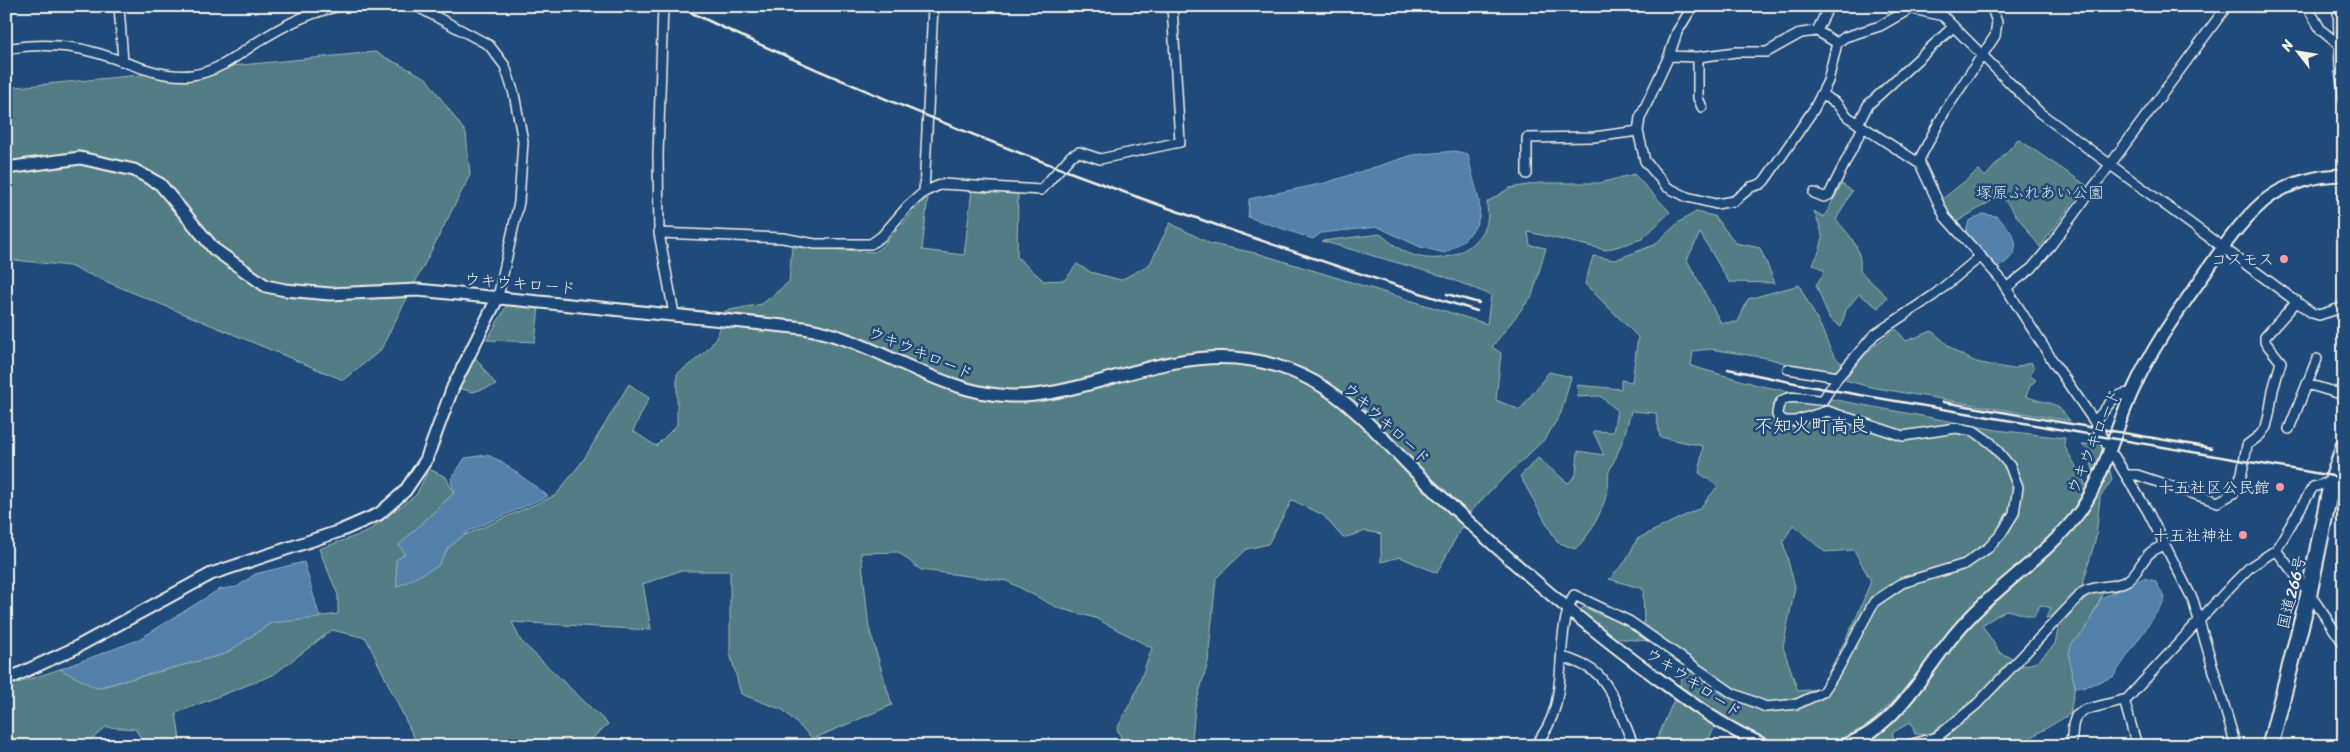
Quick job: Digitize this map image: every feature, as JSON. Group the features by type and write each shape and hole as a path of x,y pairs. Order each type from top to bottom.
{"highway":[{"name":"国道266号","path":"2270,746 2337,486 2344,446"}],"street":[{"path":"119,6 123,62"},
{"path":"6,49 26,45 65,46 93,52 165,74 190,76 205,73 222,65 303,16 321,9 342,6"},
{"path":"6,680 74,649 211,574 361,523 384,509 405,491 426,460 453,387 498,297 519,202 523,141 514,94 505,66 489,45 416,6"},
{"path":"663,6 658,155 659,233 674,314"},
{"path":"924,192 933,6"},
{"path":"659,233 784,238 815,244 871,244 882,236 908,206 924,192 942,184 1041,190 1071,156 1079,152 1100,158 1180,142 1172,6"},
{"path":"1694,6 1677,32 1669,56 1647,98 1640,118 1638,132 1645,161 1667,187 1698,201 1725,204 1734,201 1751,187 1762,184 1807,122 1828,81 1836,43 1845,37 1871,30 1911,7 1943,16 2040,113 2316,315 2344,307"},
{"path":"1817,31 1829,6"},
{"path":"1920,164 1923,151 1945,111 1998,28 1990,6"},
{"path":"2006,288 2032,268 2227,6"},
{"path":"2307,6 2321,30 2340,38"},
{"path":"2338,6 2344,100"},
{"path":"1814,193 1824,197 1829,195 1868,105 1953,27"},
{"path":"1669,56 1698,57 1736,52 1767,52 1801,34 1817,31 1836,43"},
{"path":"1698,57 1698,98 1702,107"},
{"path":"1821,94 1836,103 1848,117 1860,126 1920,164 1945,217 1981,256 2006,288 2094,421 2107,445"},
{"path":"1527,174 1527,138 1594,137 1638,132"},
{"name":"ウキウキロード","path":"6,168 80,158 134,170 160,184 214,249 266,286 330,294 418,290 674,314 822,331 856,342 952,385 990,395 1041,394 1173,362 1210,356 1241,358 1280,366 1314,382 1343,401 1431,488 1567,608 1628,657 1716,720 1766,746"},
{"name":"ウキウキロード","path":"1840,746 1867,734 1894,711 1979,607 2074,518 2089,496 2106,458 2131,392 2166,330 2242,223 2264,202 2280,191 2312,179 2344,175"},
{"path":"1534,746 1544,735 1553,716 1563,657 1567,608 1574,594 1628,621 1732,693 1766,707 1797,704 1823,692 1839,667 1874,602 1902,583 1965,564 1988,548 2002,534 2014,513 2018,487 2010,466 2001,452 1974,432 1956,428 1904,436 1827,411 1795,421 1784,421 1778,415 1778,406 1782,399 1792,396 1808,400 1823,400 1838,377 1874,335 1934,295 1981,256"},
{"path":"2127,475 2137,475 2218,502 2234,493 2242,473 2247,445 2266,427 2273,390 2280,368 2278,357 2264,342 2265,338 2297,301"},
{"path":"2289,429 2317,359"},
{"path":"1788,369 1838,377"},
{"path":"2307,384 2344,395"},
{"path":"2094,421 2102,415 2114,397 2120,393 2131,392"},
{"path":"2114,456 2127,475 2193,600 2236,746"},
{"path":"2070,746 2076,716 2084,710 2124,700 2250,567 2276,550 2313,487 2322,484 2337,486"},
{"path":"1905,746 1937,737 1977,704 2083,592 2094,586 2108,587 2127,580 2140,568 2150,553 2165,545"},
{"path":"2276,550 2309,593 2344,644"},
{"path":"1563,657 1579,663 1600,677 1617,707 1634,746"},
{"path":"2124,700 2137,746"}],"green space":[{"path":"375,52 426,78 466,133 470,175 380,351 343,380 69,266 6,259 6,88"},
{"name":"塚原ふれあい公園","path":"2018,139 2086,185 2040,247 2001,195 1955,223 1941,200 1979,170 1985,177"},
{"path":"1634,174 1670,212 1642,239 1606,250 1528,232 1530,245 1546,248 1532,296 1492,347 1501,353 1496,400 1520,410 1549,372 1571,377 1561,413 1546,438 1490,491 1468,515 1437,573 1400,557 1381,562 1381,534 1366,531 1343,538 1323,515 1292,500 1268,544 1247,549 1216,578 1208,662 1195,707 1192,740 1206,746 1125,746 1117,729 1136,692 1152,648 1095,618 1058,608 1007,581 921,570 898,552 861,553 869,628 892,705 813,739 783,710 741,694 730,653 730,571 679,571 643,584 651,630 512,622 521,641 608,724 584,746 418,746 366,638 332,630 273,675 176,713 181,746 146,746 135,729 106,727 84,746 6,746 6,687 60,669 97,688 225,654 271,623 338,614 338,595 319,549 367,532 416,495 429,469 446,477 454,493 399,545 405,554 396,561 397,587 463,536 556,495 584,459 629,384 649,398 633,431 656,446 677,425 677,374 702,354 714,341 725,311 762,304 789,282 792,247 875,252 928,197 922,250 964,255 972,190 1018,194 1017,257 1044,281 1065,280 1077,264 1090,272 1121,280 1150,264 1170,223 1211,244 1260,254 1487,324 1491,295 1443,276 1322,241 1380,234 1399,248 1414,255 1426,258 1450,256 1461,252 1480,236 1487,222 1487,202 1510,188 1539,183 1600,183"},
{"path":"1842,184 1852,191 1836,220 1846,231 1857,249 1860,271 1887,297 1878,308 1859,294 1846,310 1841,327 1829,318 1816,285 1825,271 1813,264 1822,243 1822,233 1814,211 1824,217"},
{"path":"1696,212 1714,216 1736,243 1760,248 1775,283 1729,282 1700,233 1687,260 1721,323 1738,322 1748,299 1799,285 1835,357 1852,369 1877,343 1896,329 1906,341 1932,331 1956,352 1976,362 2012,369 2031,362 2034,368 2030,376 2036,380 2030,386 2026,396 2055,405 2070,421 1870,387 1845,380 1852,370 1844,366 1833,372 1820,373 1767,358 1710,349 1693,351 1691,366 1761,386 1997,430 2065,438 2064,445 2087,487 2068,517 2049,540 2094,497 2110,471 2112,480 2100,497 2096,537 2082,587 2056,617 2046,618 2051,608 2040,605 2034,617 2006,610 1982,625 2000,653 2015,659 1972,703 1929,735 1915,734 1911,722 1892,733 1897,746 1863,746 1884,730 1902,711 1967,631 2001,595 1998,583 1968,610 1895,700 1867,726 1838,740 1806,745 1784,745 1764,738 1716,713 1715,727 1705,746 1654,746 1679,688 1687,659 1658,636 1649,641 1611,638 1577,613 1584,607 1600,615 1644,626 1643,589 1609,579 1626,561 1637,539 1700,508 1718,486 1699,473 1703,446 1660,437 1656,413 1631,411 1622,441 1609,471 1608,488 1596,522 1581,544 1575,549 1557,542 1520,476 1538,458 1568,483 1576,475 1578,451 1604,455 1593,431 1613,432 1617,410 1600,396 1578,397 1577,385 1621,389 1621,380 1632,382 1638,337 1585,284 1593,256 1615,260 1654,245 1679,222","holes":["1793,525 1825,552 1854,550 1871,581 1855,621 1820,689 1798,691 1783,647 1795,587 1783,542"]},
{"path":"507,305 539,307 535,342 487,340"},
{"path":"475,357 496,385 473,392 458,388 470,364"},
{"path":"2081,444 2102,444 2105,449 2093,470 2088,451"},
{"path":"2094,590 2104,591 2085,631 2072,643 2071,670 2075,686 2070,714 2017,746 1939,746 1957,725 2003,686 2019,667 2037,662 2055,644 2059,625"}],"water":[{"path":"1455,151 1468,154 1480,210 1478,220 1472,231 1445,253 1420,247 1378,227 1321,233 1313,239 1248,217 1249,199 1325,183 1413,155"},
{"path":"1983,214 1996,216 2009,229 2015,243 2012,256 1997,268 1967,236 1966,232 1969,221"},
{"path":"487,455 501,461 548,496 469,531 448,548 438,566 397,587 396,560 405,554 399,545 454,493 451,479 465,458"},
{"path":"304,562 320,618 271,623 225,654 96,688 60,669 138,640 220,589 237,587 255,574"},
{"path":"2144,578 2155,581 2165,598 2163,603 2113,677 2082,688 2075,686 2069,653 2072,643 2085,631 2101,598"}],"railway":[{"path":"677,6 873,94 1072,173 1274,245 1477,311"},
{"path":"1447,294 1479,303"},
{"path":"1728,369 1814,387 2344,478"},
{"path":"1943,402 2212,448"}],"place":[{"name":"コスモス","path":"2284,259"},
{"name":"十五社区公民館","path":"2280,487"},
{"name":"十五社神社","path":"2243,535"}],"district":[{"name":"不知火町高良","path":"1811,425"}]}
